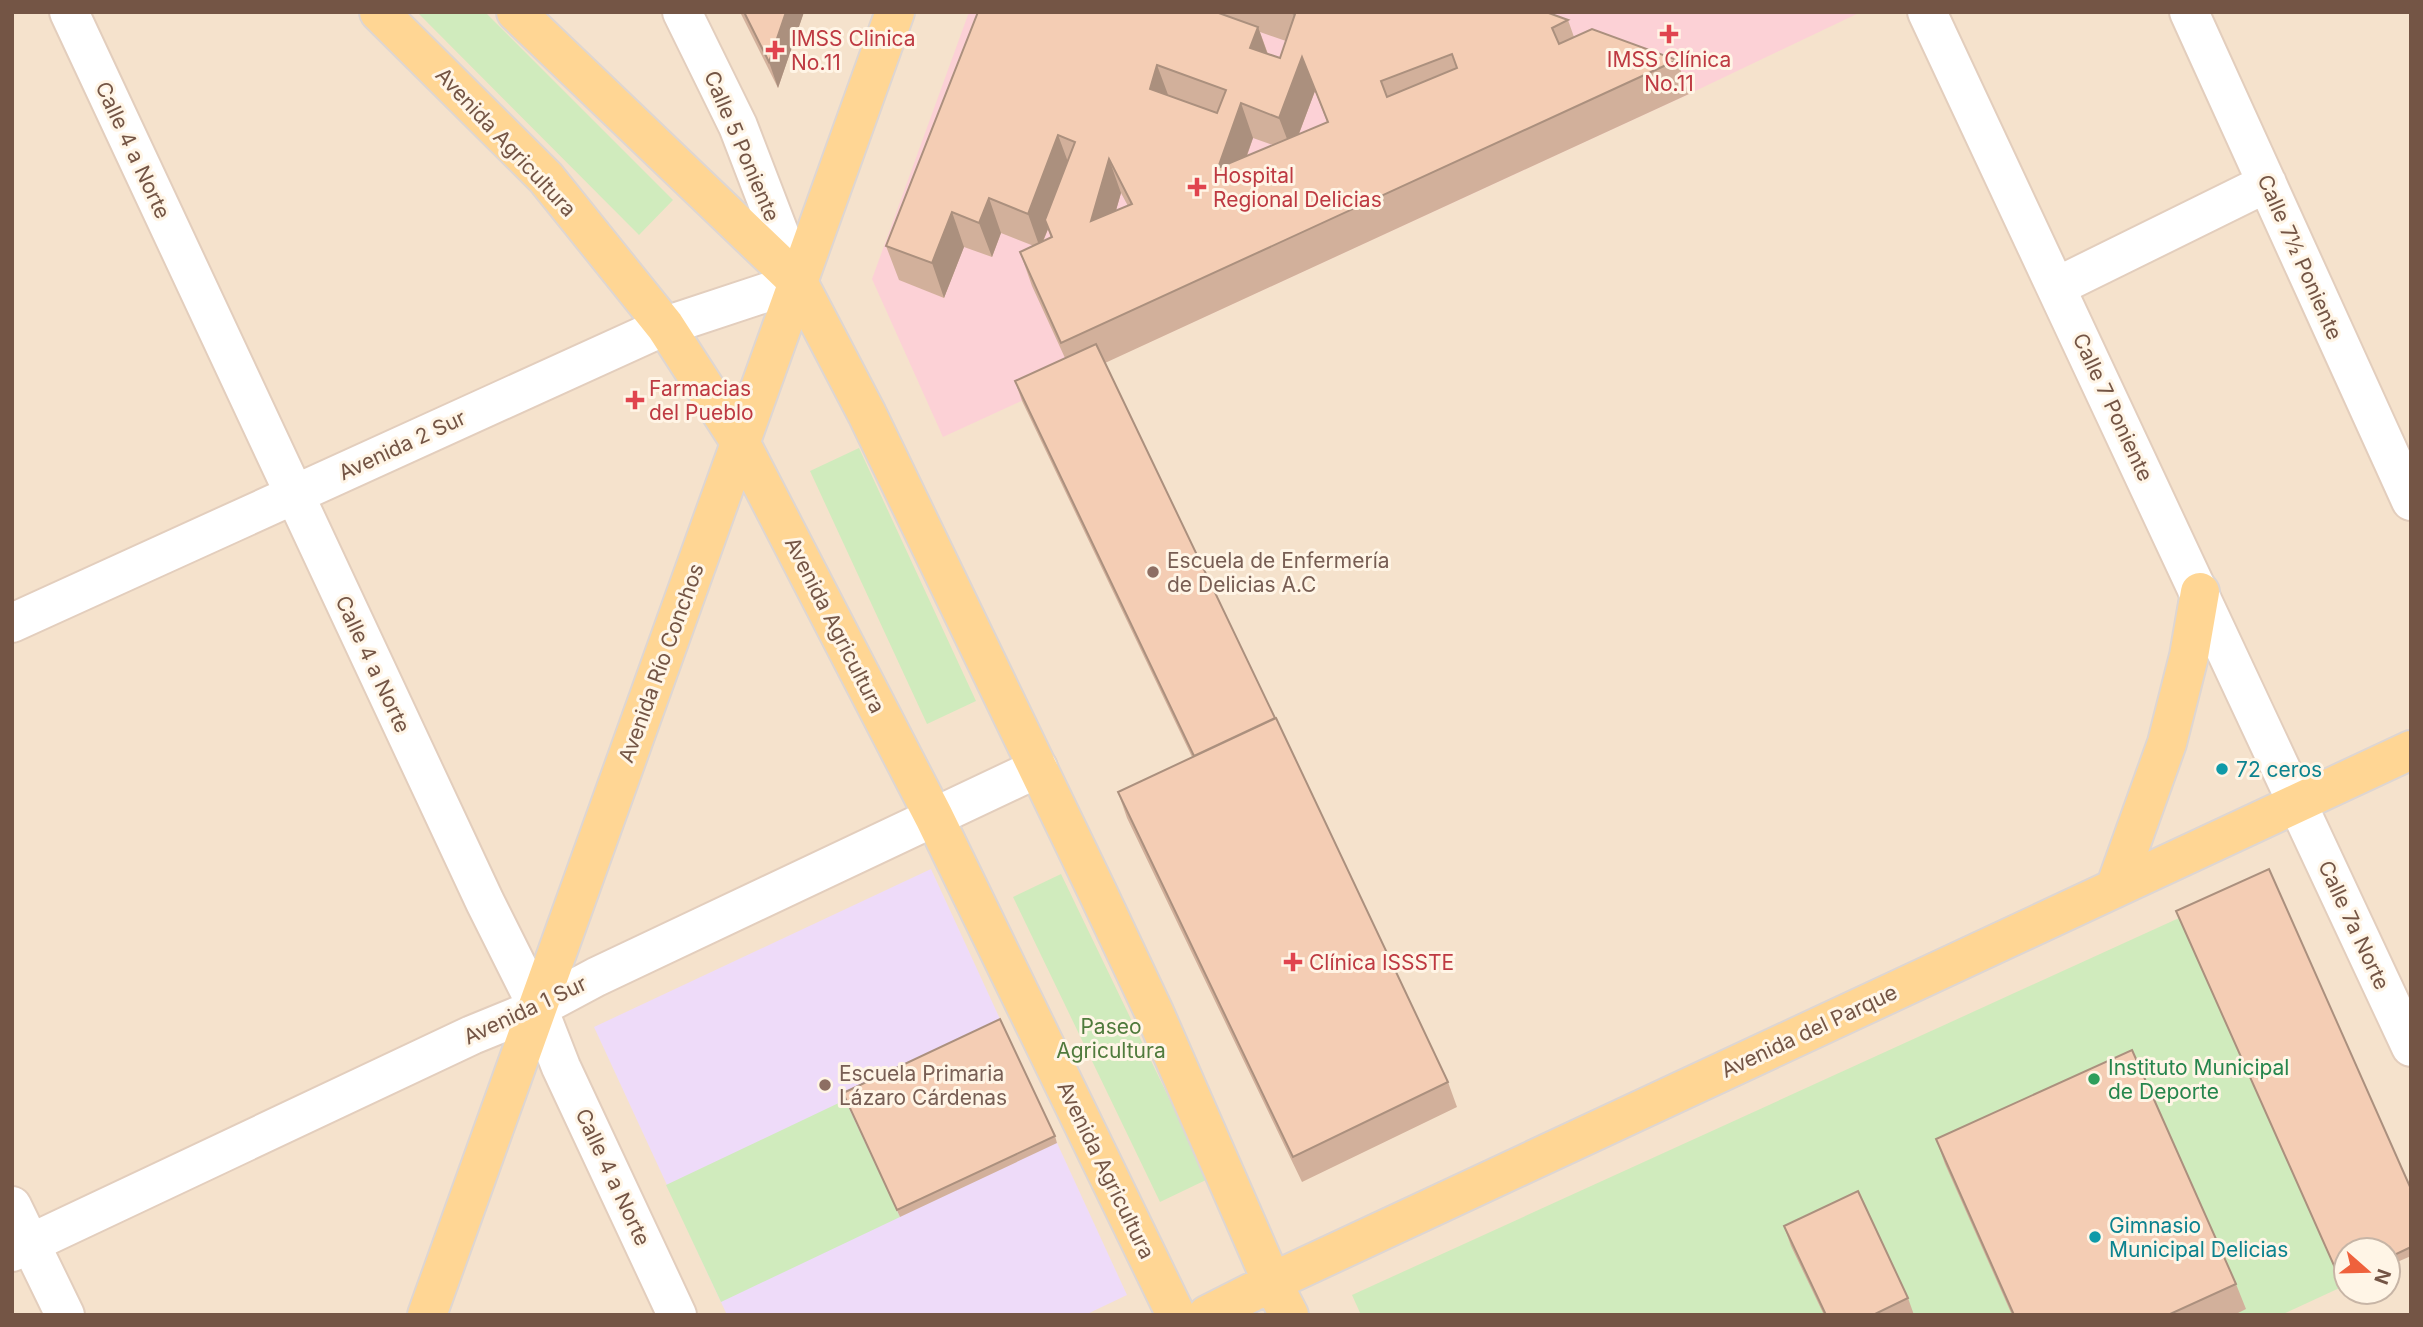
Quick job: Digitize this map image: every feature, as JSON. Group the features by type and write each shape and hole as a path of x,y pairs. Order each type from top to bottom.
{"main road":[{"name":"Avenida Agricultura","path":"379,12 546,178 665,326 740,442 934,817 1176,1315"},
{"path":"516,12 798,282 867,414 1154,1012 1281,1298"},
{"name":"Avenida Río Conchos","path":"427,1315 895,12"},
{"path":"2115,888 2167,743 2189,656 2200,593"},
{"name":"Avenida del Parque","path":"1208,1315 1281,1298 2115,888 2411,750"}],"street":[{"name":"Calle 4 a Norte","path":"69,12 485,902 538,1008 561,1067 677,1315"},
{"name":"Calle 5 Poniente","path":"682,12 737,126 798,282"},
{"name":"Calle 7 Poniente","path":"1927,12 2296,803"},
{"name":"Calle 7½ Poniente","path":"2189,12 2411,501"},
{"path":"2056,287 2267,183"},
{"name":"Avenida 2 Sur","path":"12,623 665,326 798,282"},
{"name":"Avenida 1 Sur","path":"22,1248 472,1035 538,1008 596,976 1038,768"},
{"name":"Calle 7a Norte","path":"2296,803 2411,1047"},
{"path":"12,1206 22,1248 65,1315"}],"shaded area":[{"path":"12,12 2411,12 2411,1315 12,1315"},
{"name":"Hospital Regional Delicias","path":"969,12 1861,12 1689,94 943,437 872,279"},
{"name":"Escuela Primaria Lázaro Cárdenas","path":"931,869 1127,1295 1085,1315 727,1315 594,1027"}],"green space":[{"path":"417,12 485,12 673,200 639,235"},
{"path":"859,448 976,701 927,724 810,471"},
{"name":"Paseo Agricultura","path":"1061,874 1208,1179 1160,1202 1013,897"},
{"name":"Instituto Municipal de Deporte","path":"2179,918 2379,1236 2332,1236 2332,1291 2281,1315 1361,1315 1352,1295"},
{"path":"845,1100 900,1217 721,1302 666,1185"}],"building":[{"path":"744,12 786,12 769,62"},
{"name":"Hospital Regional Delicias","path":"978,12 1216,12 1258,27 1250,48 1280,58 1295,14 1290,12 1546,12 1568,20 1552,28 1559,44 1592,29 1677,60 1061,343 1020,252 1052,237 1045,220 1075,142 1058,135 1028,214 989,198 979,223 952,212 932,263 886,246","holes":["1452,54 1457,68 1387,97 1381,81","1302,57 1328,122 1218,168 1241,103 1279,118","1157,65 1226,90 1217,113 1150,89","1109,159 1132,204 1091,221"]},
{"name":"Escuela de Enfermería de Delicias A.C","path":"1096,344 1275,718 1194,756 1015,381"},
{"name":"Clínica ISSSTE","path":"1276,718 1448,1082 1293,1157 1118,792"},
{"path":"2269,869 2411,1189 2411,1247 2402,1251 2402,1236 2332,1236 2332,1261 2176,911"},
{"path":"1000,1019 1055,1136 897,1210 843,1093"},
{"name":"Gimnasio Municipal Delicias","path":"2132,1050 2236,1284 2168,1315 2014,1315 1936,1139"},
{"path":"1858,1191 1908,1298 1873,1315 1826,1315 1784,1226"}],"place":[{"name":"IMSS Clínica No.11","path":"1669,34"},
{"name":"IMSS Clinica No.11","path":"775,50"},
{"name":"Hospital Regional Delicias","path":"1197,187"},
{"name":"Farmacias del Pueblo","path":"635,400"},
{"name":"Escuela de Enfermería de Delicias A.C","path":"1153,572"},
{"name":"72 ceros","path":"2222,769"},
{"name":"Clínica ISSSTE","path":"1293,962"},
{"name":"Instituto Municipal de Deporte","path":"2094,1079"},
{"name":"Escuela Primaria Lázaro Cárdenas","path":"825,1085"},
{"name":"Gimnasio Municipal Delicias","path":"2095,1237"}]}
